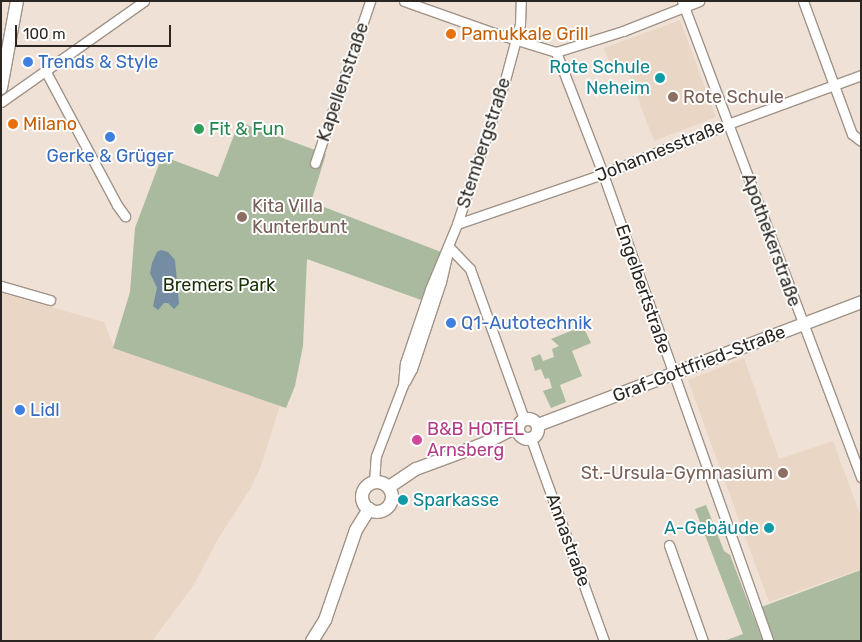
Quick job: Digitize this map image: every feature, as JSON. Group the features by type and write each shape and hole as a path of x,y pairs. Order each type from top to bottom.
{"street":[{"path":"1,88 17,1"},
{"path":"1,102 144,1"},
{"name":"Kapellenstraße","path":"315,163 370,1"},
{"path":"404,1 556,52 623,31 683,4 699,1"},
{"path":"516,39 521,1"},
{"path":"803,1 836,84 852,134 861,141"},
{"name":"Apothekerstraße","path":"683,4 861,477"},
{"name":"Stembergstraße","path":"374,482 376,456 403,385 405,363 430,289 457,224 505,80 516,39"},
{"name":"Engelbertstraße","path":"556,52 603,174 672,374 768,641"},
{"path":"46,72 117,205 126,216"},
{"name":"Johannesstraße","path":"457,224 603,174 728,124 861,75"},
{"name":"Annastraße","path":"449,247 470,269 524,430 604,641"},
{"path":"1,286 50,300"},
{"name":"Graf-Gottfried-Straße","path":"524,430 534,420 538,425 861,302"},
{"path":"389,487 416,469 524,430"},
{"path":"374,482 382,482 389,487 392,499 387,509 378,512 369,509 364,504 362,496 365,488 374,482"},
{"path":"312,641 325,620 337,592 356,530 369,509"},
{"path":"669,545 703,641"}],"shaded area":[{"name":"Rote Schule","path":"680,20 716,117 654,141 629,75 626,76 624,71 612,68 604,48"},
{"path":"1,293 104,322 114,348 280,405 261,466 250,489 218,539 193,586 152,641 1,641"},
{"name":"St.-Ursula-Gymnasium","path":"744,358 779,459 833,441 861,517 861,569 769,602 688,380"}],"green space":[{"name":"Bremers Park","path":"239,122 326,154 311,202 441,252 424,301 307,259 303,346 295,386 286,408 113,348 130,292 135,228 162,156 218,177"},
{"path":"583,326 591,343 572,351 582,376 560,385 566,402 551,408 543,391 552,388 549,378 545,379 541,369 535,371 531,358 540,354 543,361 554,357 552,349 559,346 551,339"},
{"path":"706,505 724,551 730,555 763,641 724,641 743,634 695,509"},
{"path":"861,570 861,641 773,641 761,607"}],"water":[{"path":"161,250 168,252 175,260 179,304 174,309 168,303 164,303 158,310 153,306 157,288 150,273 157,252"}],"place":[{"name":"Pamukkale Grill","path":"451,34"},
{"name":"Trends & Style","path":"28,62"},
{"name":"Rote Schule Neheim","path":"660,78"},
{"name":"Rote Schule","path":"673,97"},
{"name":"Milano","path":"13,124"},
{"name":"Fit & Fun","path":"199,129"},
{"name":"Gerke & Grüger","path":"110,137"},
{"name":"Kita Villa Kunterbunt","path":"242,217"},
{"name":"Q1-Autotechnik","path":"451,323"},
{"name":"Lidl","path":"20,410"},
{"name":"B&B HOTEL Arnsberg","path":"417,440"},
{"name":"St.-Ursula-Gymnasium","path":"783,473"},
{"name":"Sparkasse","path":"403,500"},
{"name":"A-Gebäude","path":"769,528"}]}
